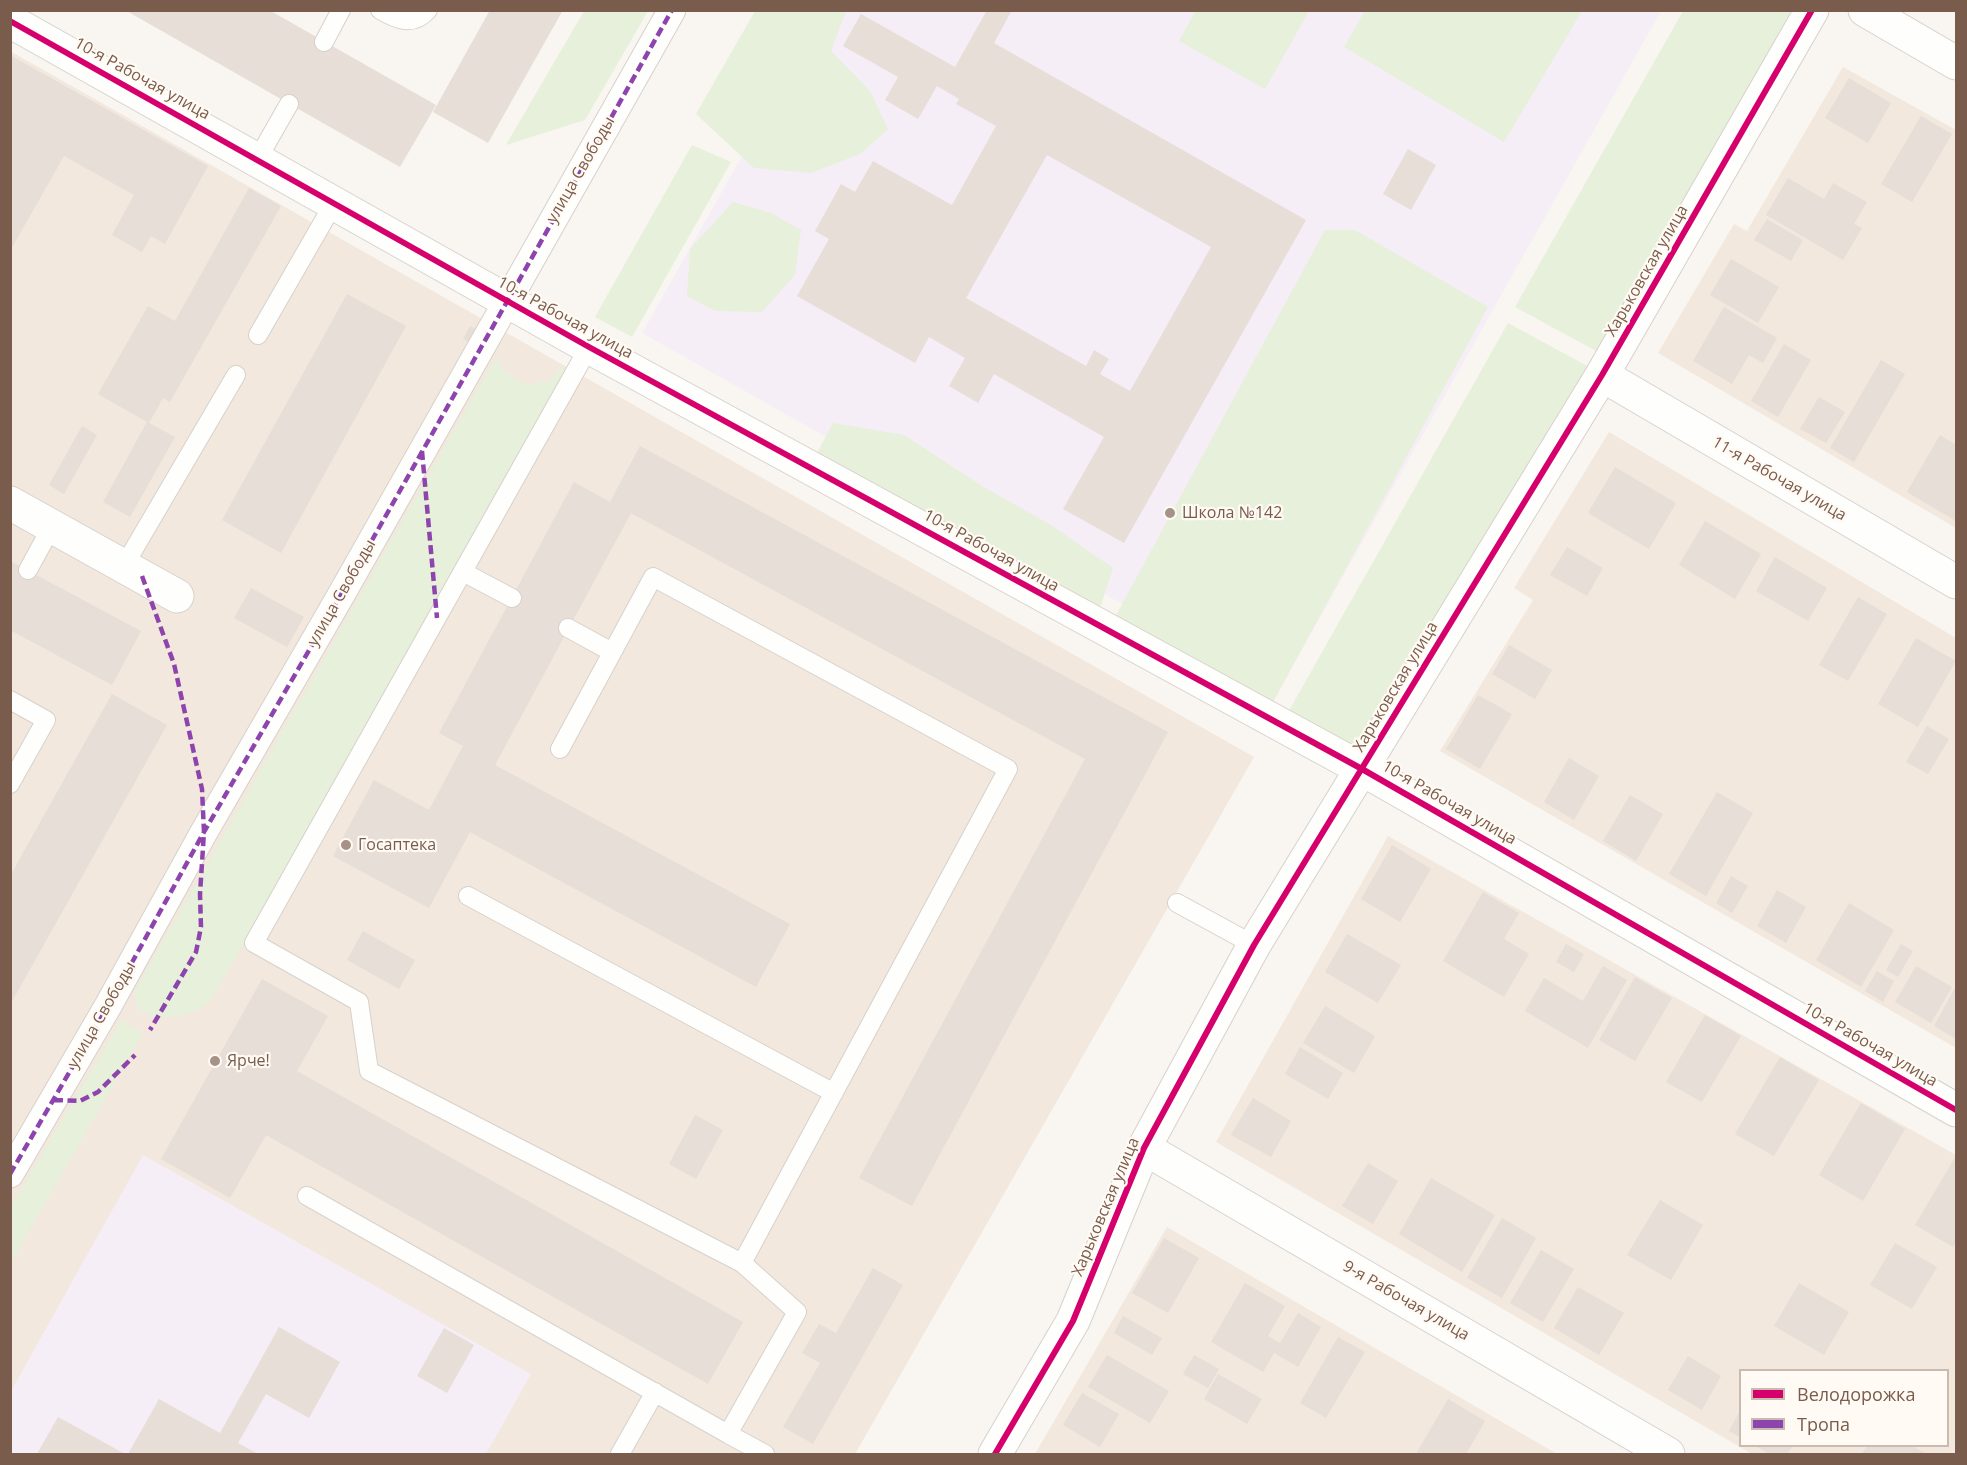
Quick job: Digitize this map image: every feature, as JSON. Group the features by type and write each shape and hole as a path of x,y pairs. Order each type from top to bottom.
{"street":[{"name":"улица Свободы","path":"10,1174 672,10"},
{"name":"Харьковская улица","path":"995,1455 1073,1321 1144,1148 1254,945 1602,375 1812,10"},
{"path":"1865,10 1956,63"},
{"name":"10-я Рабочая улица","path":"10,21 589,347 1362,769 1956,1110"},
{"name":"11-я Рабочая улица","path":"1602,375 1956,582"},
{"path":"10,503 177,596"},
{"name":"9-я Рабочая улица","path":"1144,1148 1668,1455"}],"lane":[{"path":"324,42 341,10"},
{"path":"380,10 404,21 423,16 428,10"},
{"path":"257,160 289,104"},
{"path":"258,335 334,203"},
{"path":"589,347 254,943 359,1002 369,1071 742,1263 797,1312 728,1434"},
{"path":"124,566 236,375"},
{"path":"28,570 52,526"},
{"path":"463,572 512,598"},
{"path":"560,750 653,577 1008,770 742,1263"},
{"path":"568,628 612,652"},
{"path":"10,700 46,720 10,784"},
{"path":"468,896 834,1094"},
{"path":"1177,903 1254,945"},
{"path":"307,1196 765,1455"},
{"path":"620,1455 655,1392"}],"shaded area":[{"name":"Школа №142","path":"824,11 1661,11 1278,692 642,333"},
{"path":"10,51 1254,757 855,1454 11,1454"},
{"path":"1843,67 1956,130 1956,528 1658,353 1734,224 1747,231"},
{"path":"1609,432 1956,638 1956,1048 1440,751 1533,600 1514,588"},
{"path":"1388,836 1956,1155 1956,1454 1752,1454 1740,1447 1949,1447 1949,1369 1739,1369 1739,1446 1216,1142"},
{"path":"143,1155 531,1374 486,1454 11,1454 11,1391"},
{"path":"1167,1227 1557,1454 1035,1454"}],"green space":[{"path":"1196,10 1309,11 1265,89 1179,41"},
{"path":"584,11 648,11 585,120 506,145"},
{"path":"755,11 846,11 831,51 870,91 888,129 860,154 811,173 754,168 696,114"},
{"path":"1365,11 1582,11 1504,142 1344,47"},
{"path":"1683,11 1791,11 1598,352 1515,307"},
{"path":"692,145 731,162 632,337 595,317"},
{"path":"733,202 771,213 801,230 795,275 762,312 715,311 687,296 690,249"},
{"path":"1325,230 1355,230 1488,307 1272,704 1114,619"},
{"path":"1508,323 1589,367 1359,755 1286,716"},
{"path":"496,357 506,373 526,385 550,380 560,368 570,373 214,995 204,1006 191,1013 169,1017 149,1015 141,1010 136,1002 135,991"},
{"path":"833,423 904,435 982,486 1051,525 1113,568 1099,611 937,517 816,455"},
{"path":"121,1020 143,1033 11,1263 11,1207"}],"building":[{"path":"125,10 269,10 436,105 400,167"},
{"path":"490,10 563,10 488,143 433,112"},
{"path":"987,10 1012,10 994,43 1306,220 1124,543 1063,509 1104,437 994,374 978,403 949,386 965,358 929,337 915,363 797,296 829,239 815,231 841,184 855,192 873,161 952,205 996,126 956,104 959,99 937,86 918,119 885,100 898,77 843,46 861,14 955,67","holes":["1047,155 1211,247 1130,391 1100,374 1109,359 1094,350 1086,366 966,298"]},
{"path":"10,55 208,166 165,244 151,236 142,252 112,235 134,195 64,156 10,251"},
{"path":"1849,78 1891,103 1868,143 1825,118"},
{"path":"1921,116 1952,134 1912,202 1881,184"},
{"path":"1408,149 1436,165 1411,210 1383,194"},
{"path":"1788,178 1824,199 1833,183 1867,202 1854,224 1862,228 1843,260 1766,215"},
{"path":"249,188 281,206 170,402 163,398 149,423 175,437 130,517 103,502 147,422 98,394 148,306 175,321"},
{"path":"1767,219 1803,240 1791,261 1754,240"},
{"path":"1731,259 1779,287 1758,323 1710,295"},
{"path":"347,294 406,326 281,553 222,520"},
{"path":"1724,307 1777,338 1763,363 1749,355 1732,384 1693,361"},
{"path":"470,326 483,333 476,346 463,339"},
{"path":"1784,344 1811,360 1778,417 1751,401"},
{"path":"1881,360 1905,374 1854,462 1830,448"},
{"path":"1819,397 1845,412 1826,443 1800,429"},
{"path":"82,426 97,435 64,494 49,485"},
{"path":"1940,435 1956,445 1956,521 1907,492"},
{"path":"640,446 1168,732 912,1206 859,1178 1085,759 631,513 495,765 790,924 756,987 470,832 429,908 333,856 374,780 429,810 463,746 439,733 574,482 610,502"},
{"path":"1615,467 1676,503 1649,549 1588,513"},
{"path":"1705,521 1761,554 1735,599 1679,565"},
{"path":"1567,547 1603,568 1587,596 1550,575"},
{"path":"1775,557 1827,588 1808,621 1756,591"},
{"path":"10,561 141,631 112,685 10,630"},
{"path":"251,588 304,617 287,647 234,618"},
{"path":"1858,597 1887,614 1848,681 1819,665"},
{"path":"1916,638 1956,661 1918,727 1878,704"},
{"path":"1509,645 1552,670 1535,699 1492,674"},
{"path":"112,694 167,725 10,1005 10,876"},
{"path":"1478,695 1512,714 1480,769 1446,749"},
{"path":"1927,726 1949,739 1928,774 1906,762"},
{"path":"1569,758 1599,776 1574,820 1544,802"},
{"path":"1717,792 1753,813 1706,896 1669,874"},
{"path":"1630,795 1663,814 1636,861 1603,841"},
{"path":"1392,845 1431,869 1400,922 1361,899"},
{"path":"1731,876 1748,886 1732,913 1716,903"},
{"path":"1777,890 1806,907 1786,943 1757,926"},
{"path":"1483,892 1519,913 1504,939 1529,954 1504,997 1443,961"},
{"path":"1849,903 1894,930 1861,987 1816,960"},
{"path":"363,931 415,960 399,989 347,960"},
{"path":"1347,934 1401,965 1378,1003 1325,972"},
{"path":"1566,944 1584,954 1574,972 1556,962"},
{"path":"1901,944 1913,951 1898,977 1886,970"},
{"path":"1603,966 1627,980 1588,1048 1525,1011 1544,978 1583,1001"},
{"path":"1916,966 1952,987 1931,1023 1895,1002"},
{"path":"1877,971 1894,981 1883,1002 1865,991"},
{"path":"1635,977 1672,998 1635,1061 1599,1040"},
{"path":"262,979 328,1016 297,1071 743,1322 708,1384 266,1135 230,1198 161,1159"},
{"path":"1956,986 1956,1039 1934,1026"},
{"path":"1325,1006 1375,1036 1354,1073 1303,1043"},
{"path":"1705,1015 1741,1036 1702,1102 1666,1082"},
{"path":"1300,1047 1343,1073 1328,1099 1285,1074"},
{"path":"1780,1057 1819,1080 1774,1156 1735,1134"},
{"path":"1253,1098 1291,1121 1271,1157 1231,1135"},
{"path":"1861,1103 1905,1129 1863,1201 1819,1175"},
{"path":"695,1115 723,1130 696,1179 669,1164"},
{"path":"1954,1159 1956,1161 1956,1242 1953,1247 1915,1225"},
{"path":"1368,1163 1398,1181 1373,1224 1342,1206"},
{"path":"1431,1178 1495,1215 1462,1272 1399,1234"},
{"path":"1660,1200 1703,1225 1671,1280 1627,1255"},
{"path":"1502,1218 1536,1238 1502,1298 1467,1278"},
{"path":"1164,1238 1199,1258 1168,1313 1132,1293"},
{"path":"1895,1243 1937,1267 1912,1309 1870,1285"},
{"path":"1541,1250 1574,1269 1543,1322 1510,1303"},
{"path":"873,1268 903,1285 813,1444 783,1427 820,1363 802,1353 819,1324 836,1333"},
{"path":"1245,1283 1285,1306 1268,1336 1280,1343 1298,1313 1321,1327 1298,1367 1274,1353 1263,1372 1211,1342"},
{"path":"1799,1283 1849,1312 1824,1355 1774,1326"},
{"path":"1578,1287 1624,1313 1599,1355 1554,1328"},
{"path":"1123,1316 1162,1338 1152,1355 1114,1333"},
{"path":"279,1327 340,1362 309,1418 266,1394 238,1443 258,1454 128,1454 159,1399 220,1433"},
{"path":"444,1328 474,1345 447,1393 417,1376"},
{"path":"1338,1337 1365,1352 1326,1418 1300,1403"},
{"path":"1107,1355 1169,1391 1150,1423 1088,1387"},
{"path":"1194,1355 1219,1369 1208,1388 1183,1374"},
{"path":"1688,1356 1721,1376 1702,1410 1668,1390"},
{"path":"1218,1374 1262,1399 1247,1424 1204,1399"},
{"path":"1082,1393 1119,1414 1100,1447 1063,1425"},
{"path":"1448,1399 1485,1421 1466,1454 1416,1454"},
{"path":"1739,1413 1739,1436 1729,1431"},
{"path":"58,1417 125,1454 37,1454"},
{"path":"1757,1447 1792,1447 1787,1454 1770,1454"},
{"path":"1866,1447 1914,1447 1927,1454 1862,1454"}],"marked path":[{"path":"10,1174 108,1006 204,832 672,10"},
{"path":"422,451 437,618"},
{"path":"142,576 174,664 202,789 204,832 200,894 201,927 196,952 150,1030"},
{"path":"54,1100 80,1101 98,1092 135,1055"}],"cycle path":[{"path":"995,1454 1073,1321 1144,1148 1254,945 1602,375 1812,10"},
{"path":"10,21 589,347 1362,769 1956,1110"}],"place":[{"name":"Школа №142","path":"1170,513"},
{"name":"Госаптека","path":"346,845"},
{"name":"Ярче!","path":"215,1061"}]}
